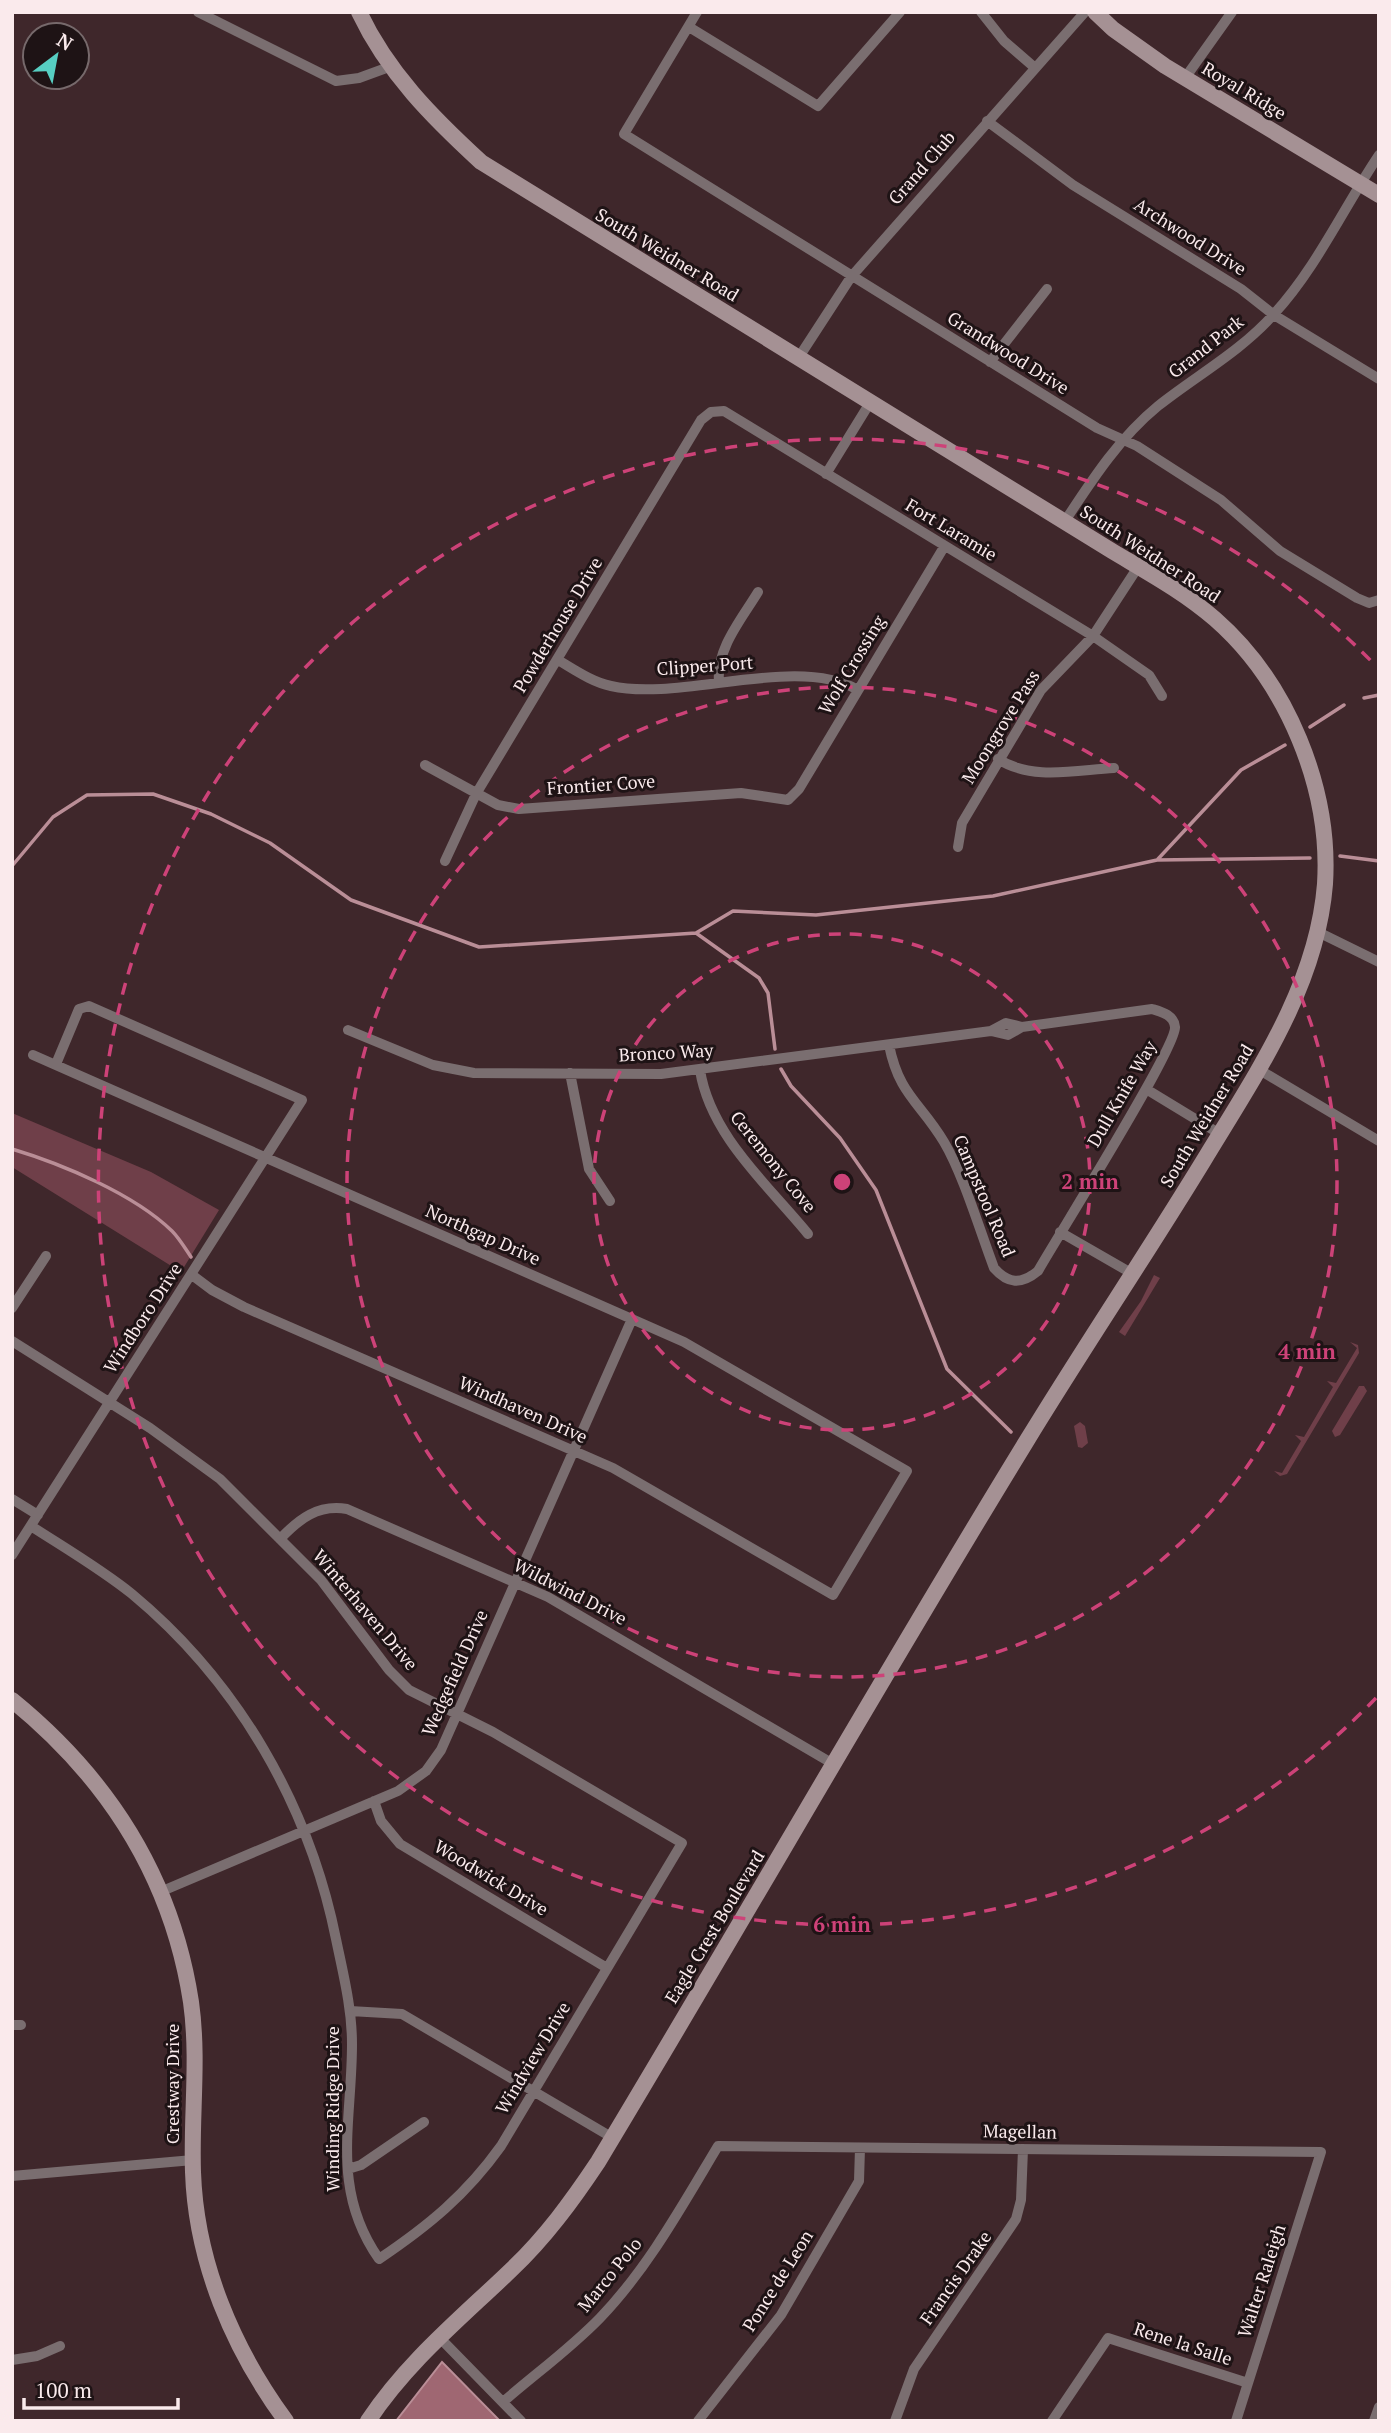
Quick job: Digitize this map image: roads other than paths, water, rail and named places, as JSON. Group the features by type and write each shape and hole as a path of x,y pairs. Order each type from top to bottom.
{"main road":[{"name":"South Weidner Road","path":"359,12 389,67 432,116 481,162 1138,567 1216,621 1267,680 1289,718 1310,769 1324,844 1325,879 1318,932 1309,965 1286,1020 1258,1069 1133,1274 1043,1413"},
{"name":"Royal Ridge","path":"1095,12 1141,50 1379,195"},
{"name":"Eagle Crest Boulevard","path":"368,2421 401,2376 438,2336 542,2238 569,2206 1043,1413"},
{"name":"Crestway Drive","path":"12,1700 66,1747 105,1793 141,1849 160,1892 181,1955 191,2003 195,2051 193,2160 201,2241 213,2281 256,2380 286,2421"}],"street":[{"path":"697,12 689,27 818,106 901,12"},
{"path":"981,12 1004,41 1034,67"},
{"name":"Grand Club","path":"799,356 850,277 1085,12"},
{"path":"1185,78 1232,12"},
{"path":"199,13 336,81 359,78 389,67"},
{"name":"Grandwood Drive","path":"689,27 624,134 850,277 1097,428 1123,440 1221,500 1280,551 1374,602"},
{"name":"Archwood Drive","path":"987,121 1073,186 1241,289 1274,315 1379,379"},
{"name":"Grand Park","path":"1065,521 1123,440 1158,406 1224,360 1274,315 1297,287 1379,155"},
{"path":"990,362 1047,289"},
{"path":"826,474 871,401"},
{"name":"Fort Laramie","path":"711,412 724,411 1093,636 1149,675 1162,696"},
{"name":"Powderhouse Drive","path":"445,862 476,794 701,420 711,412"},
{"name":"Wolf Crossing","path":"788,800 799,789 944,547"},
{"name":"Moongrove Pass","path":"958,847 962,823 1041,690 1093,636 1138,567"},
{"path":"719,682 718,667 723,651 758,592"},
{"name":"Clipper Port","path":"558,660 611,686 632,689 815,677 846,684 858,691"},
{"path":"998,759 1013,769 1031,773 1114,768"},
{"name":"Frontier Cove","path":"425,765 476,794 498,804 519,808 741,793 788,800"},
{"path":"1318,932 1379,962"},
{"name":"Windboro Drive","path":"12,1555 302,1100 89,1006 79,1009 56,1064"},
{"name":"Bronco Way","path":"348,1030 411,1058 454,1070 661,1074 991,1031 1006,1023 1022,1027 1152,1009 1172,1019"},
{"name":"Dull Knife Way","path":"1015,1282 1028,1279 1038,1271 1173,1040 1175,1028 1172,1019"},
{"name":"Campstool Road","path":"888,1045 894,1071 903,1088 945,1144 994,1268 1003,1278 1015,1282"},
{"name":"Northgap Drive","path":"33,1055 267,1156 728,1364 907,1471 833,1595"},
{"path":"1258,1069 1379,1141"},
{"name":"Ceremony Cove","path":"699,1070 711,1111 724,1132 808,1234"},
{"path":"570,1073 589,1169 610,1201"},
{"path":"1146,1089 1220,1133"},
{"path":"1060,1232 1133,1274"},
{"path":"12,1308 46,1256"},
{"name":"Windhaven Drive","path":"192,1275 212,1290 244,1307 572,1450 650,1489 833,1595"},
{"name":"Wedgefield Drive","path":"160,1892 405,1787 426,1771 437,1757 456,1716 632,1319"},
{"name":"Winterhaven Drive","path":"12,1340 110,1402 220,1479 321,1580 399,1681 421,1698 502,1737 682,1843"},
{"path":"12,1499 38,1515"},
{"name":"Wildwind Drive","path":"280,1539 299,1519 313,1512 335,1507 347,1509 514,1581 598,1624 835,1765"},
{"name":"Winding Ridge Drive","path":"31,1526 131,1593 180,1637 215,1677 251,1729 306,1830 327,1896 350,2011 349,2196 366,2240 379,2259"},
{"name":"Woodwick Drive","path":"374,1801 381,1821 400,1844 607,1968"},
{"name":"Windview Drive","path":"379,2259 430,2225 480,2176 682,1843"},
{"path":"350,2011 402,2014 612,2138"},
{"path":"348,2169 361,2165 424,2122"},
{"name":"Magellan","path":"718,2146 1321,2152"},
{"name":"Marco Polo","path":"503,2402 582,2336 623,2292 675,2218 718,2146"},
{"name":"Ponce de Leon","path":"698,2421 765,2339 817,2255 859,2181 860,2148"},
{"name":"Francis Drake","path":"895,2421 914,2369 1016,2219 1021,2200 1023,2149"},
{"name":"Walter Raleigh","path":"1236,2421 1321,2152"},
{"path":"12,2176 193,2160"},
{"path":"438,2336 521,2421"},
{"name":"Rene la Salle","path":"1052,2421 1108,2338 1248,2383"},
{"path":"12,2360 37,2356 60,2346"},
{"path":"1374,2421 1379,2407"}],"waterway":[{"path":"1364,698 1379,695"},
{"path":"1310,727 1344,705"},
{"path":"1158,859 1241,770 1285,745"},
{"path":"12,866 53,817 87,795 153,794 211,814 270,843 351,900 479,947 696,933 733,911 816,915 993,896 1157,860 1310,858"},
{"path":"1340,856 1379,861"},
{"path":"696,933 759,978 768,993 775,1049"},
{"path":"781,1069 791,1086 840,1138 876,1190 947,1369 1011,1432"},
{"path":"12,1149 75,1172 138,1205 172,1231 191,1257"}]}
